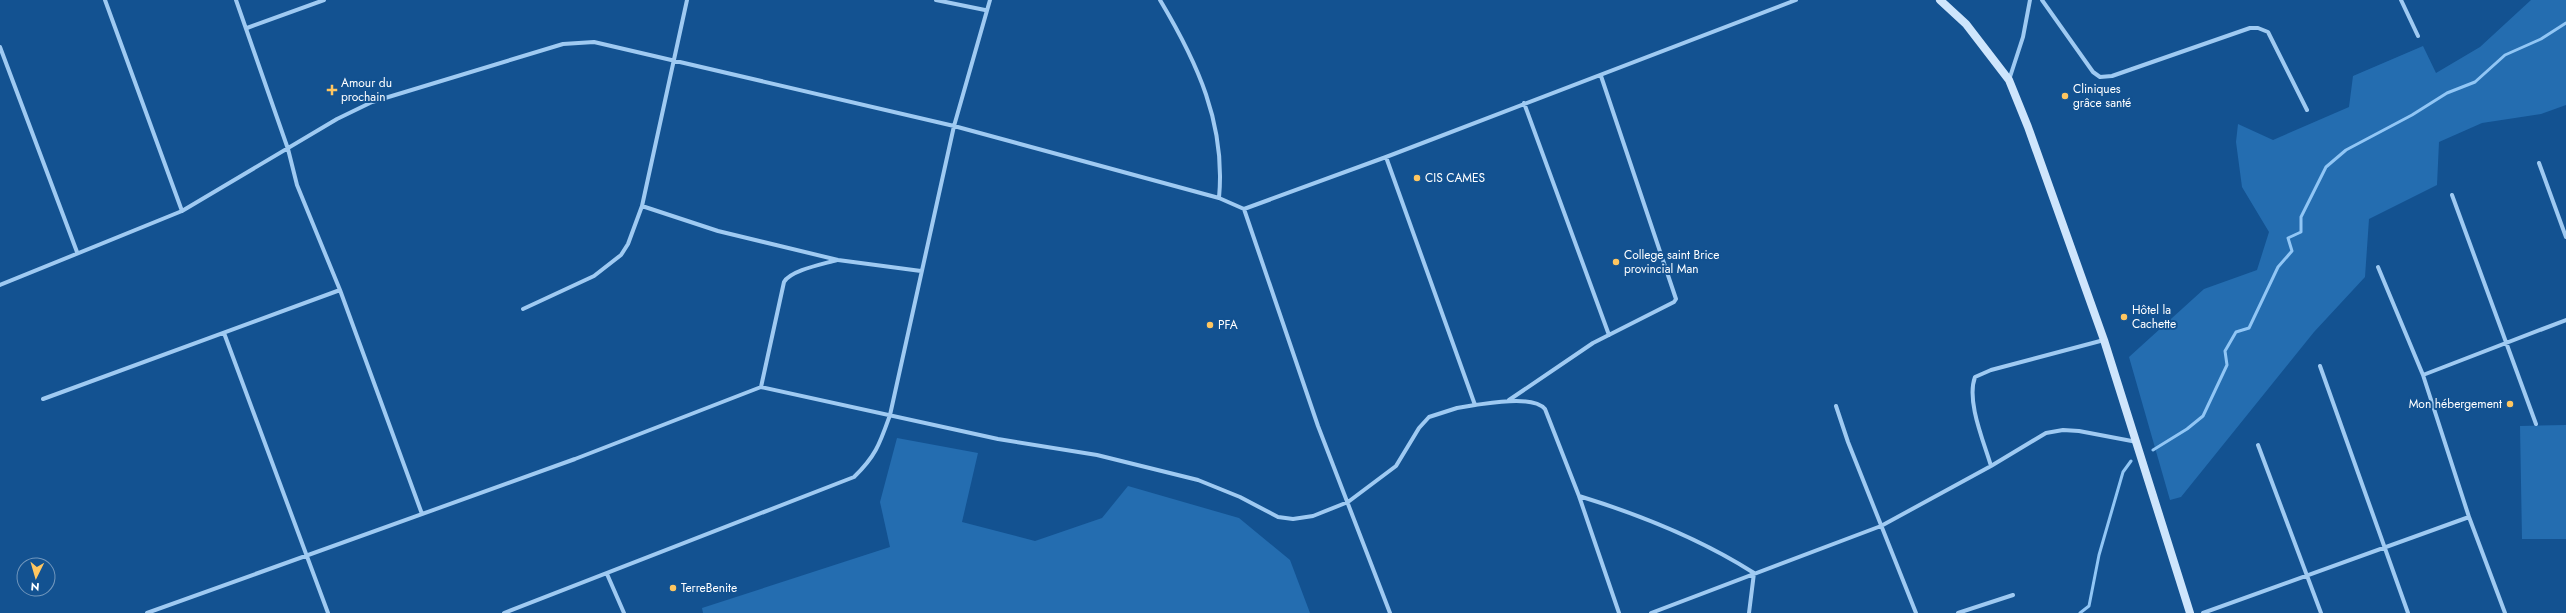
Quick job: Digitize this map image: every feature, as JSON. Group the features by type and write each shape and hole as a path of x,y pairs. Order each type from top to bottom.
{"main road":[{"path":"1940,0 1966,24 2009,80 2028,128 2104,340 2190,613"}],"street":[{"path":"105,0 182,211"},
{"path":"236,0 288,149 297,185 340,290 422,514"},
{"path":"247,28 324,0"},
{"path":"523,309 594,276 608,267 621,255 628,244 642,206 687,0"},
{"path":"936,0 985,10"},
{"path":"504,613 854,477 870,462 879,447 890,415 954,126 985,10 990,0"},
{"path":"1160,0 1176,27 1206,88 1221,155 1219,198"},
{"path":"0,285 77,252 182,211 337,119 372,102 563,44 594,42 954,126 1219,198 1244,208 1386,157 1524,103 1601,76 1796,0"},
{"path":"2009,80 2023,37 2030,0"},
{"path":"2042,0 2093,72 2100,77 2112,76 2250,28 2264,30 2268,32 2307,110"},
{"path":"2401,0 2418,36"},
{"path":"0,47 77,252"},
{"path":"1509,400 1593,343 1674,302 1676,296 1601,76"},
{"path":"1524,103 1609,335"},
{"path":"1386,157 1475,405"},
{"path":"2540,163 2566,236"},
{"path":"2452,195 2505,343 2536,424"},
{"path":"642,206 718,231 838,260 921,271"},
{"path":"1244,208 1318,426 1390,613"},
{"path":"761,388 784,282 788,277 804,270 838,260"},
{"path":"2378,267 2423,375 2469,517 2505,613"},
{"path":"43,400 340,290"},
{"path":"2423,375 2566,320"},
{"path":"224,333 328,613"},
{"path":"1991,466 1972,399 1972,386 1976,377 1991,370 2104,340"},
{"path":"2320,366 2408,613"},
{"path":"147,613 575,459 761,388 998,439 1097,456 1198,480 1240,497 1278,517 1293,519 1313,516 1348,502 1396,466 1419,428 1430,417 1457,408 1509,400 1539,404 1545,409 1579,496 1619,613"},
{"path":"1836,406 1848,442 1916,613"},
{"path":"1651,613 1881,526 1991,466 2033,438 2046,433 2063,430 2137,442"},
{"path":"2258,445 2320,613"},
{"path":"1579,496 1634,513 1674,530 1718,550 1754,574"},
{"path":"2203,613 2469,517"},
{"path":"607,574 624,613"},
{"path":"1749,613 1754,574"},
{"path":"1958,613 2013,595"}],"shaded area":[{"path":"2531,0 2566,0 2566,105 2541,114 2482,123 2439,142 2437,185 2369,219 2365,277 2314,332 2181,497 2170,500 2129,357 2204,289 2257,270 2269,232 2242,187 2236,142 2238,124 2273,140 2349,107 2353,76 2423,46 2436,73 2480,47"},
{"path":"2566,425 2566,539 2522,539 2520,426"},
{"path":"897,438 978,453 962,522 1035,541 1102,518 1128,486 1239,518 1290,560 1310,613 703,613 702,608 890,547 880,502"}],"waterway":[{"path":"2153,450 2187,429 2203,416 2227,365 2225,351 2236,332 2249,328 2278,267 2292,251 2288,238 2301,232 2301,217 2326,167 2346,150 2412,115 2447,93 2475,82 2505,55 2541,39 2566,23"},
{"path":"2080,613 2089,606 2099,555 2123,472 2131,461"}],"place":[{"name":"Amour du prochain","path":"332,90"},
{"name":"Cliniques grâce santé","path":"2065,96"},
{"name":"CIS CAMES","path":"1417,178"},
{"name":"College saint Brice provincial Man","path":"1616,262"},
{"name":"Hôtel la Cachette","path":"2124,317"},
{"name":"PFA","path":"1210,325"},
{"name":"Mon hébergement","path":"2510,404"},
{"name":"TerreBenite","path":"673,588"}]}
